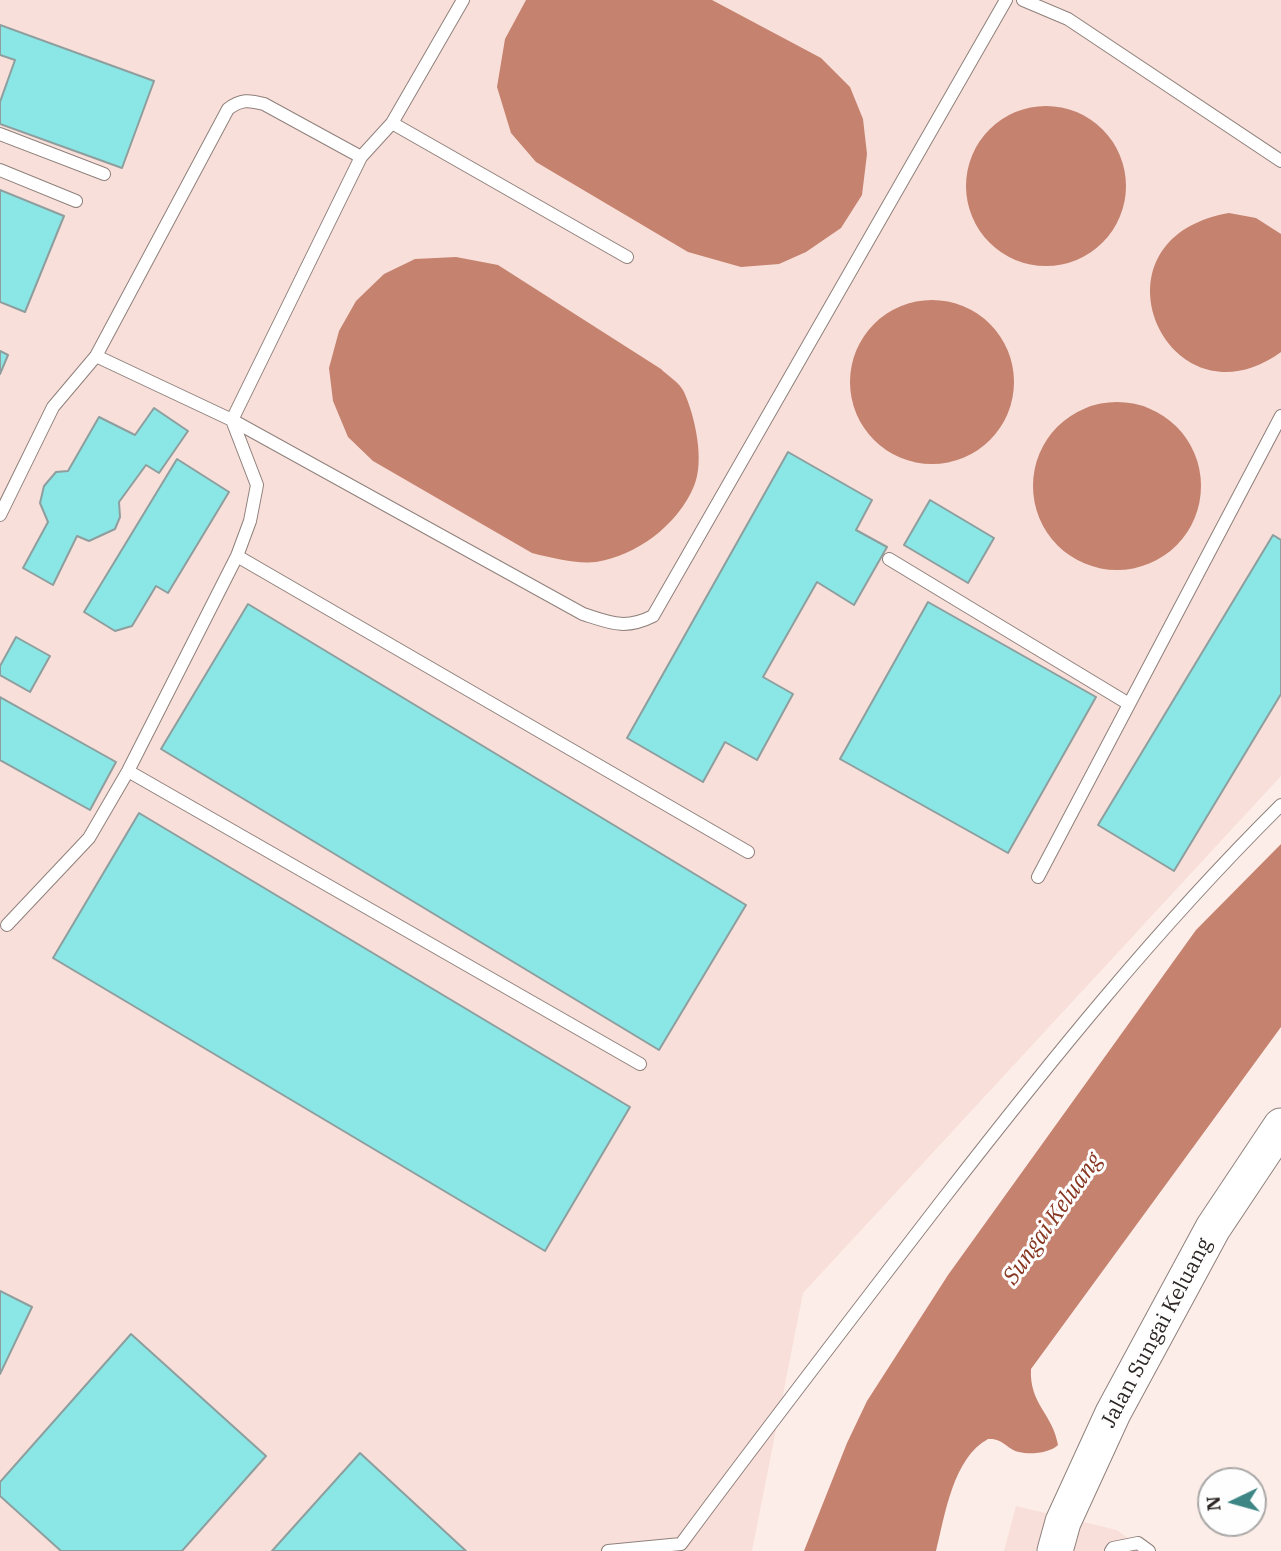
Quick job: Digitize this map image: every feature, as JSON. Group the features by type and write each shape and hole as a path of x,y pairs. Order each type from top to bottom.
{"street":[{"name":"Jalan Sungai Keluang","path":"1055,1551 1063,1522 1113,1413 1213,1228 1271,1146"}],"lane":[{"path":"7,925 89,838 128,771 237,555 250,521 257,485 232,420 360,157 392,123 463,0"},
{"path":"96,356 232,420 583,614 617,625 637,624 653,616 1006,0"},
{"path":"1023,0 1068,19 1281,161"},
{"path":"0,514 53,407 96,356 228,109 238,101 249,100 264,104 360,157"},
{"path":"392,123 627,257"},
{"path":"0,134 104,174"},
{"path":"0,170 76,201"},
{"path":"1038,877 1281,416"},
{"path":"237,555 748,852"},
{"path":"889,559 1129,704"},
{"path":"128,771 640,1064"},
{"path":"608,1551 681,1544 786,1401 1035,1080 1208,877 1281,805"},
{"path":"1111,1551 1138,1543 1150,1551"}],"shaded area":[{"path":"0,0 1281,0 1281,776 803,1293 752,1551 0,1551"},
{"path":"1016,1506 1117,1530 1145,1551 1004,1551"}],"water":[{"path":"526,0 712,0 821,58 850,87 863,119 867,154 862,195 841,228 806,252 779,264 741,267 688,252 536,162 511,133 497,87 505,39"},
{"path":"1046,106 1077,112 1103,129 1120,155 1126,186 1120,217 1103,243 1077,260 1046,266 1015,260 989,243 972,217 966,186 972,155 989,129 1015,112"},
{"path":"1229,213 1256,218 1281,234 1281,352 1240,371 1204,369 1176,351 1157,323 1150,290 1158,257 1184,230"},
{"path":"456,257 498,265 661,369 682,389 692,413 697,439 697,476 678,513 667,526 640,546 611,559 596,562 556,559 532,553 373,461 348,437 333,401 329,368 339,331 356,301 384,274 415,259"},
{"path":"932,300 963,306 990,324 1008,351 1014,382 1008,413 990,440 963,458 932,464 901,458 874,440 856,413 850,382 856,351 874,324 901,306"},
{"path":"1117,402 1149,409 1176,427 1194,454 1201,486 1194,518 1176,545 1149,563 1117,570 1085,563 1058,545 1040,518 1033,486 1040,454 1058,427 1085,409"},
{"name":"Sungai Keluang","path":"1281,844 1281,1027 1031,1369 1031,1381 1037,1400 1051,1425 1058,1445 1045,1452 1024,1453 1015,1451 998,1440 988,1439 976,1448 966,1459 952,1489 936,1551 804,1551 847,1443 867,1401 948,1275 1196,930"}],"building":[{"path":"0,25 154,81 122,168 0,124 0,102 15,60 0,55"},
{"path":"0,190 64,216 25,312 0,302"},
{"path":"0,351 8,355 0,374"},
{"path":"154,408 188,431 159,473 146,465 119,502 120,517 115,529 89,541 77,536 53,585 23,568 48,522 40,503 44,486 56,472 68,471 99,417 135,435"},
{"path":"788,452 872,500 856,530 887,547 854,605 817,582 763,677 793,694 757,760 725,742 703,782 627,738"},
{"path":"177,459 229,492 168,593 156,586 132,626 115,631 84,612"},
{"path":"930,500 994,538 968,583 904,545"},
{"path":"1273,535 1281,540 1281,694 1174,871 1098,825"},
{"path":"928,602 1096,697 1008,853 840,759"},
{"path":"248,604 746,905 659,1050 161,749"},
{"path":"16,637 50,656 30,692 0,675 0,666"},
{"path":"0,697 116,762 90,810 0,760"},
{"path":"139,813 630,1107 545,1251 53,958"},
{"path":"0,1291 32,1307 0,1374"},
{"path":"131,1334 266,1456 182,1551 61,1551 0,1496 0,1482"},
{"path":"360,1453 466,1551 272,1551"}]}
